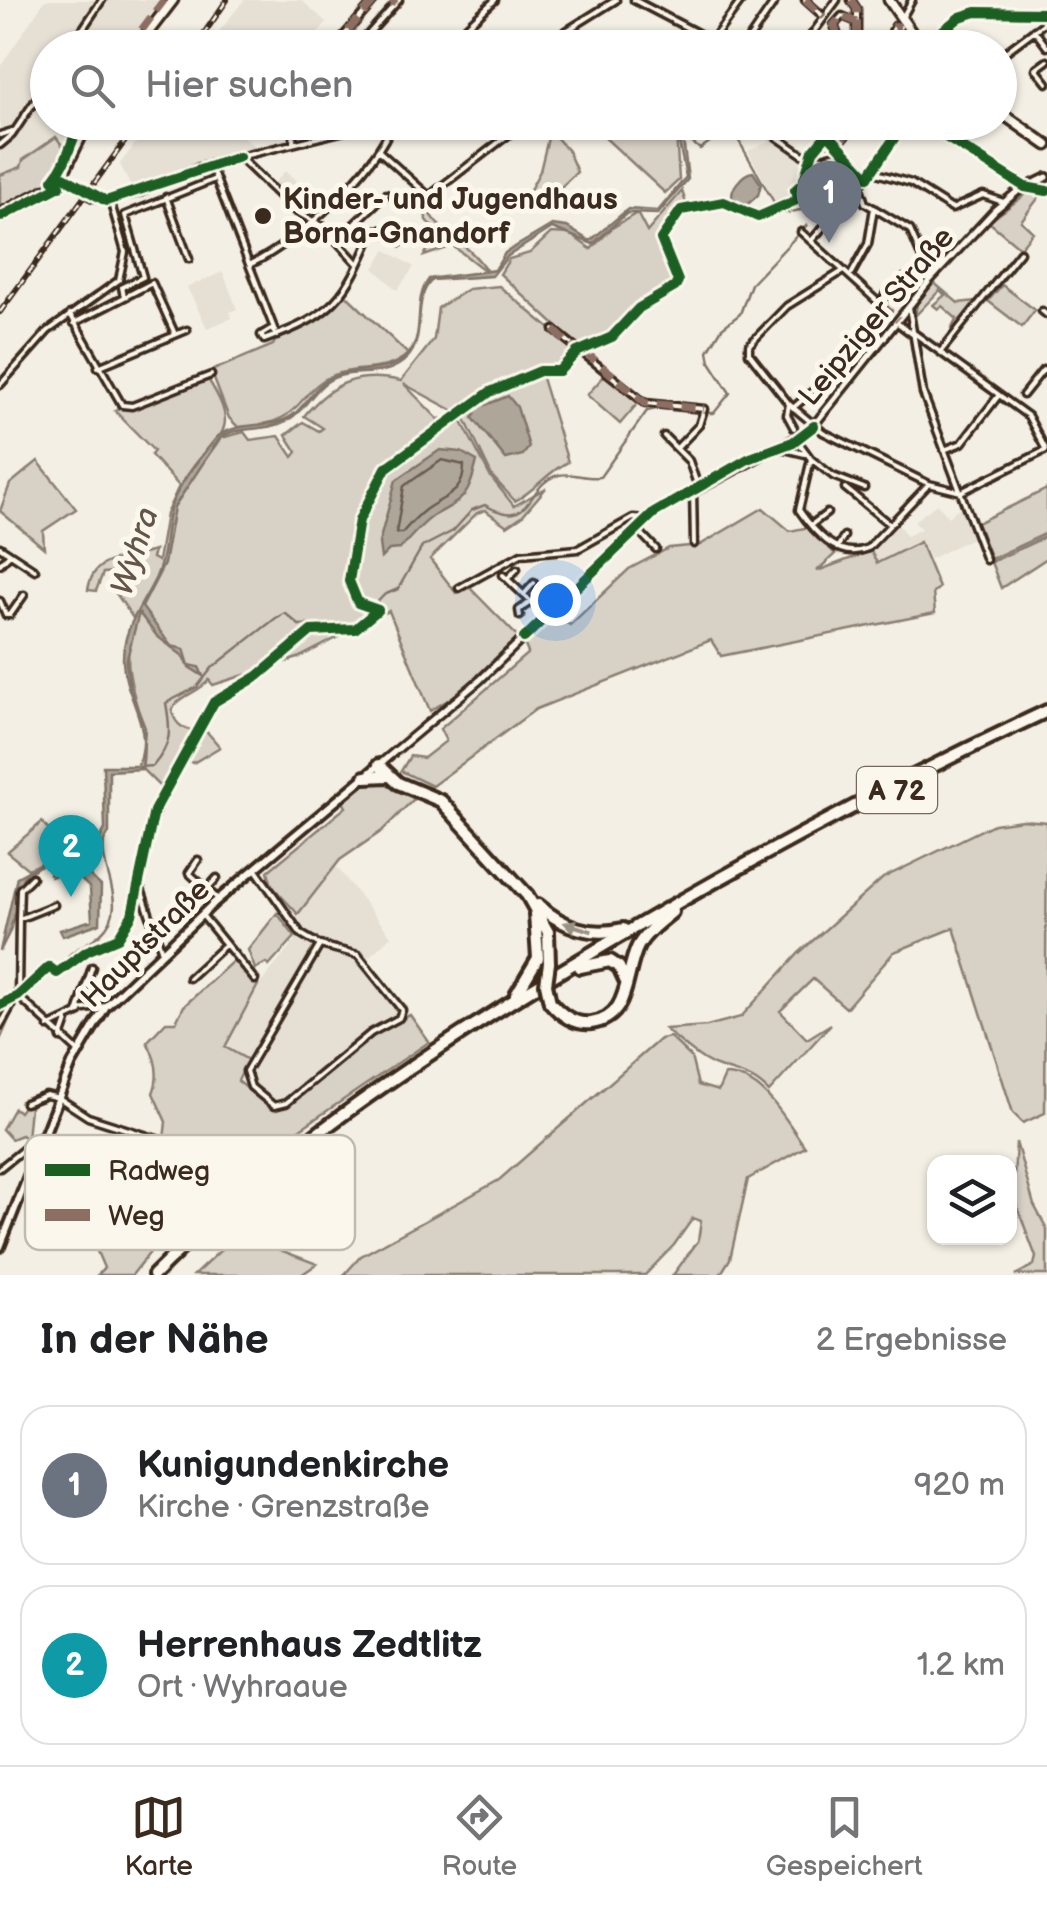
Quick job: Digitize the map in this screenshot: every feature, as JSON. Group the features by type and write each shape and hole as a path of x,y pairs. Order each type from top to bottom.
{"highway":[{"name":"A 72","path":"326,1135 355,1112 580,967 672,912 1047,714"},
{"name":"A 72","path":"315,1135 504,1006 638,925 847,809 1047,714"},
{"path":"379,765 389,776 441,801 551,916 589,932 638,925"},
{"path":"365,777 389,776"},
{"path":"527,895 548,932 546,984 550,1002 573,1021 597,1022 618,1008 640,943 672,912"},
{"path":"504,1006 526,983 538,958 540,935 527,895"},
{"path":"580,967 601,961 613,963 623,973 627,988"},
{"name":"A 72","path":"154,1275 182,1250"},
{"name":"A 72","path":"162,1275 190,1250"}],"main road":[{"path":"150,30 173,0"},
{"path":"890,0 908,30"},
{"path":"1017,123 1046,143"},
{"path":"0,214 46,192 64,177 80,140"},
{"name":"Hauptstraße","path":"44,1135 78,1051 106,1006 219,899 379,765"},
{"name":"Hauptstraße","path":"0,1248 4,1228 25,1180"}],"street":[{"path":"82,30 102,0"},
{"path":"349,30 375,0"},
{"path":"462,30 494,0"},
{"path":"568,30 616,0"},
{"path":"634,0 691,30"},
{"path":"718,30 742,0"},
{"path":"755,30 776,0"},
{"path":"805,0 824,16"},
{"path":"815,30 836,0"},
{"path":"851,0 858,9 857,30"},
{"path":"893,30 901,23 912,0"},
{"path":"371,30 396,1"},
{"path":"947,30 972,13 1047,13"},
{"path":"836,30 834,25 842,16 857,22"},
{"path":"1017,43 1047,22"},
{"path":"1034,30 1047,46"},
{"path":"1047,61 1036,69 1047,82"},
{"path":"0,144 30,106"},
{"path":"64,177 92,196 110,200 210,164 305,140"},
{"path":"251,264 304,232 385,140"},
{"path":"379,151 429,196 502,140"},
{"path":"779,140 798,154 812,156 840,140"},
{"path":"812,156 822,140"},
{"path":"828,140 871,174 911,183 952,209 983,196 1002,202"},
{"path":"810,241 860,188 894,140"},
{"path":"950,140 1027,186 1047,191 1044,180"},
{"path":"960,146 964,140"},
{"path":"239,157 295,211 328,230 360,261"},
{"path":"210,164 276,333 330,310 374,230"},
{"path":"124,296 122,287 144,277 132,246 126,214 215,178"},
{"name":"Leipziger Straße","path":"379,765 546,616 646,519 693,488 797,440 814,426 931,274 1002,202 1044,180"},
{"path":"754,216 833,188 853,196"},
{"path":"794,428 788,415 791,406 831,377 862,339 880,303 902,279 931,274 910,230 863,200 860,188"},
{"path":"350,230 386,194"},
{"path":"166,197 189,259"},
{"path":"0,385 70,314 108,291 122,274 125,252 110,200"},
{"path":"851,274 871,236 874,208"},
{"path":"328,230 374,230 401,242"},
{"path":"802,233 880,303"},
{"path":"942,350 1020,252"},
{"path":"844,271 787,306 748,345 791,406 814,426 929,484 961,492 1047,450 1028,416 942,350 896,322"},
{"path":"74,324 152,282 158,288 175,334"},
{"path":"908,307 922,391 986,560"},
{"path":"70,314 98,367 127,407 211,375"},
{"path":"98,367 187,330"},
{"path":"554,330 645,403 704,408 699,426 678,447"},
{"path":"862,339 874,349"},
{"path":"1023,395 1043,370 1047,373"},
{"path":"944,450 962,443 999,395"},
{"path":"664,436 678,447 694,477 694,544"},
{"path":"797,440 808,456 833,476 864,488"},
{"path":"780,448 808,456"},
{"path":"808,456 798,510 837,548 864,550 929,484"},
{"path":"845,488 889,524"},
{"path":"811,526 827,513"},
{"path":"459,588 521,554 578,549 633,518 646,519"},
{"path":"636,528 656,549"},
{"path":"837,548 844,536"},
{"path":"0,547 35,570"},
{"path":"0,564 10,554"},
{"path":"517,568 505,576 546,616"},
{"path":"525,593 534,583"},
{"path":"0,601 6,616 24,595"},
{"path":"520,616 519,610 532,601"},
{"path":"160,798 138,880 162,952"},
{"path":"198,860 189,873 219,899"},
{"path":"256,870 302,934 320,945 358,955 402,1013 286,1103 274,1106 250,1087 246,1071 320,945"},
{"path":"32,876 20,890 20,996 48,1027 78,1051"},
{"path":"207,889 217,878"},
{"path":"19,919 54,905"},
{"path":"202,915 254,980"},
{"path":"188,978 225,945"},
{"path":"0,1004 20,996 49,967"},
{"path":"80,1012 92,967"},
{"path":"0,1026 11,1007 9,1000"},
{"path":"48,1027 100,1004 106,1006"},
{"path":"61,1038 67,1021"},
{"path":"25,1103 46,1095 59,1098 88,1117 147,1135"},
{"path":"41,1135 46,1131"},
{"path":"0,1168 25,1148"}],"shaded area":[{"path":"45,0 162,0 139,30 30,30 30,140 67,140 40,168 0,190 0,67"},
{"path":"244,0 301,0 327,23 321,30 220,30"},
{"path":"52,140 58,140 68,153 50,182 0,210 0,175 21,167 23,160"},
{"path":"138,140 247,140 258,149 190,165 146,186 131,187 120,164"},
{"path":"548,140 559,140 577,172 537,210 524,201 540,171"},
{"path":"607,140 676,140 679,180 665,193"},
{"path":"780,140 805,159 794,194 776,203 748,151"},
{"path":"285,171 323,204 312,217 273,185"},
{"path":"1031,190 1042,193 1021,221 1033,232 1020,248 989,222"},
{"path":"682,191 687,206 672,217 658,249 677,282 640,302 611,335 581,349 500,274 509,259 530,253 551,233 570,234 591,249 612,228 637,213 647,232"},
{"path":"425,205 438,224 472,253 488,273 453,246 424,256 437,233 426,220"},
{"path":"386,250 414,267 397,290 374,268"},
{"path":"223,272 237,309 230,312 232,318 207,328 187,287"},
{"path":"933,282 958,303 976,301 955,330 952,327 957,319 942,306 938,309 933,305 945,295 940,290 915,316 917,304"},
{"path":"1002,285 1035,310 1022,327 988,301"},
{"path":"499,286 571,346 574,357 558,371 541,372 454,411 404,384 438,419 459,416 490,476 514,506 546,488 522,516 507,526 485,510 477,513 430,559 456,593 469,587 518,637 459,693 430,711 389,611 298,658 213,685 209,680 178,702 172,711 181,726 208,733 220,747 193,763 186,760 168,795 142,769 142,729 128,662 135,621 111,586 127,571 103,573 96,591 88,590 96,570 112,560 154,551 152,558 158,561 166,514 179,486 151,455 154,451 115,411 122,407 138,408 208,379 222,406 224,425 215,443 195,465 200,466 221,438 244,432 250,440 279,436 293,457 297,452 286,435 303,422 319,431 323,428 304,416 325,394 359,379 401,381 434,339 438,308 468,289"},
{"path":"346,295 408,354 384,367 325,379 278,420 238,427 229,418 211,371 273,345 277,338 322,318"},
{"path":"605,375 638,403 620,424 587,395"},
{"path":"542,378 568,462 515,501 492,476 463,415 504,388"},
{"path":"38,461 76,509 43,531 44,548 0,511 10,484"},
{"path":"1047,489 1047,533 991,559 977,523"},
{"path":"937,504 948,517 962,505 972,538 930,559 921,541 878,561 871,548 896,522 907,536 921,529 914,521"},
{"path":"763,508 790,531 809,527 835,554 817,571 871,551 877,563 920,542 939,588 933,593 935,613 721,656 711,640 536,709 432,786 401,771 410,756 424,758 446,741 440,729 528,653 524,643 551,615 570,625 629,569 669,548 700,545"},
{"path":"1047,536 1047,558 1001,588 991,562"},
{"path":"376,776 417,792 416,797 382,831 340,860 298,914 272,886 268,871 346,807 342,800"},
{"path":"42,822 63,848 61,853 28,869 7,852"},
{"path":"1047,822 1045,1113 1023,1123 1013,1113 954,928 894,952 846,1008 813,979 780,1011 807,1039 831,1024 769,1092 751,1078 704,1060 665,1029 707,1026 741,1017 799,953 883,878 994,824"},
{"path":"336,866 391,936 367,959 410,1015 371,1037 285,1107 272,1109 242,1080 247,1060 225,1047 254,992 299,936 294,918"},
{"path":"277,913 295,937 269,966 266,963 255,969 248,950"},
{"path":"235,959 258,985 225,1047 248,1060 238,1081 272,1109 285,1107 371,1037 410,1015 429,1042 291,1135 164,1135 166,1122 153,1093 156,1067 147,1042 166,1022 176,1022 184,1006"},
{"path":"670,1037 691,1057 698,1085 718,1091 725,1075 751,1082 772,1100 805,1147 748,1179 730,1259 720,1275 673,1275 698,1241 701,1221 693,1218 645,1275 344,1275 361,1256 499,1180 660,1039"},
{"path":"25,1104 30,1107 27,1135 11,1139 2,1129 14,1108 19,1112"},
{"path":"1016,1142 1034,1205 1047,1229 1047,1275 1015,1275 1034,1265 1036,1257 1017,1207"},
{"path":"96,1250 152,1250 132,1275 98,1275 104,1268"},
{"path":"221,1250 280,1250 317,1264 301,1275 194,1275"}],"water":[{"path":"678,140 683,140 688,179 658,214 627,213 593,244 552,228 508,256 492,276 432,280 422,300 415,346 400,364 385,371 347,374 330,380 300,411 286,421 226,434 219,439 174,507 164,564 142,607 171,646 184,649 189,665 199,667 203,676 189,667 183,656 157,636 139,613 126,662 130,689 145,728 142,769 109,771 109,833 101,847 39,866 23,877 10,931 0,951 17,877 57,855 98,842 105,829 103,766 137,766 143,739 125,676 126,638 159,569 168,517 178,490 217,437 232,429 292,416 321,385 336,375 384,368 401,360 414,345 421,297 429,279 495,270 505,253 552,225 567,227 590,241 628,209 658,211 686,177"},
{"path":"753,172 761,184 758,195 748,204 734,202 737,183"},
{"path":"508,396 517,407 529,447 523,455 506,459 473,418 478,408"},
{"path":"440,450 461,452 477,461 468,489 460,500 425,522 400,549 389,550 381,558 379,543 396,480"},
{"path":"76,862 101,886 100,923 63,936 60,930 92,920 90,888 71,870 51,877 49,872"}],"waterway":[{"path":"689,140 700,149 712,140"},
{"path":"738,140 775,204 786,213 805,209"},
{"path":"705,413 714,413 730,393 710,362 708,351 722,328 740,314 751,284 807,225"},
{"path":"139,767 153,766 167,744 166,703 197,687 212,668 276,618 285,613 299,625 358,623 384,595 398,589 422,547 453,531 472,510 485,505 512,513 521,510 540,487 559,475 600,477 647,411 665,407"},
{"path":"673,407 700,412"},
{"path":"68,956 100,934 113,912 104,843"},
{"path":"0,1040 17,1001 50,970"}],"railway":[{"path":"206,30 227,0"},
{"path":"0,312 126,140"}],"marked path":[{"path":"142,30 164,0"},
{"path":"349,30 375,0"},
{"path":"391,0 396,4"},
{"path":"805,0 824,17"},
{"path":"851,0 857,9 857,30"},
{"path":"836,30 834,25 842,16 857,22"},
{"path":"893,30 900,27"},
{"path":"838,146 842,140"},
{"path":"880,303 898,320"},
{"path":"554,330 577,352 584,351"},
{"path":"584,351 645,403 704,409"}],"cycle path":[{"path":"944,30 960,17 976,12 1047,13"},
{"path":"0,217 60,186 53,180 73,140"},
{"path":"378,610 358,603 349,581 359,520 386,468 490,392 540,371 559,371 577,352 612,337 639,308 675,287 678,281 661,239 681,210 724,202 758,217 799,199 795,190 803,183 813,151 822,140"},
{"path":"834,140 868,177 893,140"},
{"path":"951,140 1025,187 1047,191"},
{"path":"64,177 106,201 239,157"},
{"path":"524,638 654,513 748,459 793,442 814,426"},
{"path":"0,1005 18,996 49,967 57,973 87,951 118,938 132,915 154,811 214,702 258,676 311,631 355,629 378,610"}],"place":[{"name":"Kinder- und Jugendhaus Borna-Gnandorf","path":"263,216"},
{"name":"Kunigundenkirche","path":"829,243"},
{"name":"Herrenhaus Zedtlitz","path":"71,897"}],"water label":[{"name":"Wyhra","path":"134,551"}]}
